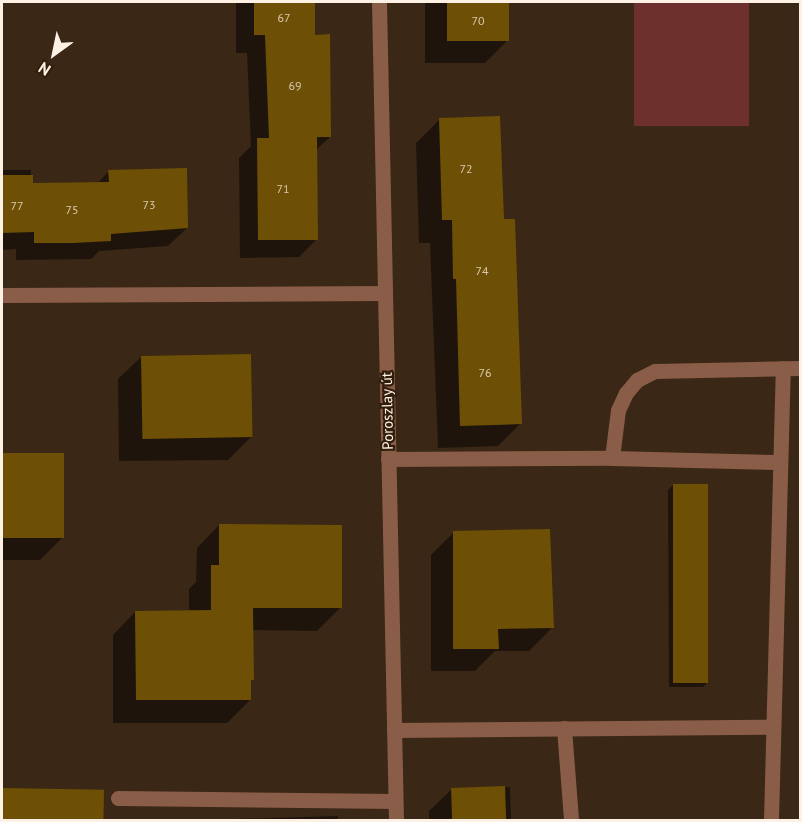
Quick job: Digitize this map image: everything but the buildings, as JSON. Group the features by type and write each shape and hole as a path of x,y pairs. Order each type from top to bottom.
{"street":[{"name":"Poroszlay út","path":"379,2 396,820"},
{"path":"2,295 385,293"},
{"path":"771,820 783,368"},
{"path":"612,458 618,410 638,380 655,371 801,368"},
{"path":"388,459 612,458 779,462"},
{"path":"394,730 773,727"},
{"path":"564,728 571,820"},
{"path":"118,798 395,801"}],"shaded area":[{"path":"634,2 749,2 749,126 634,126"}]}
